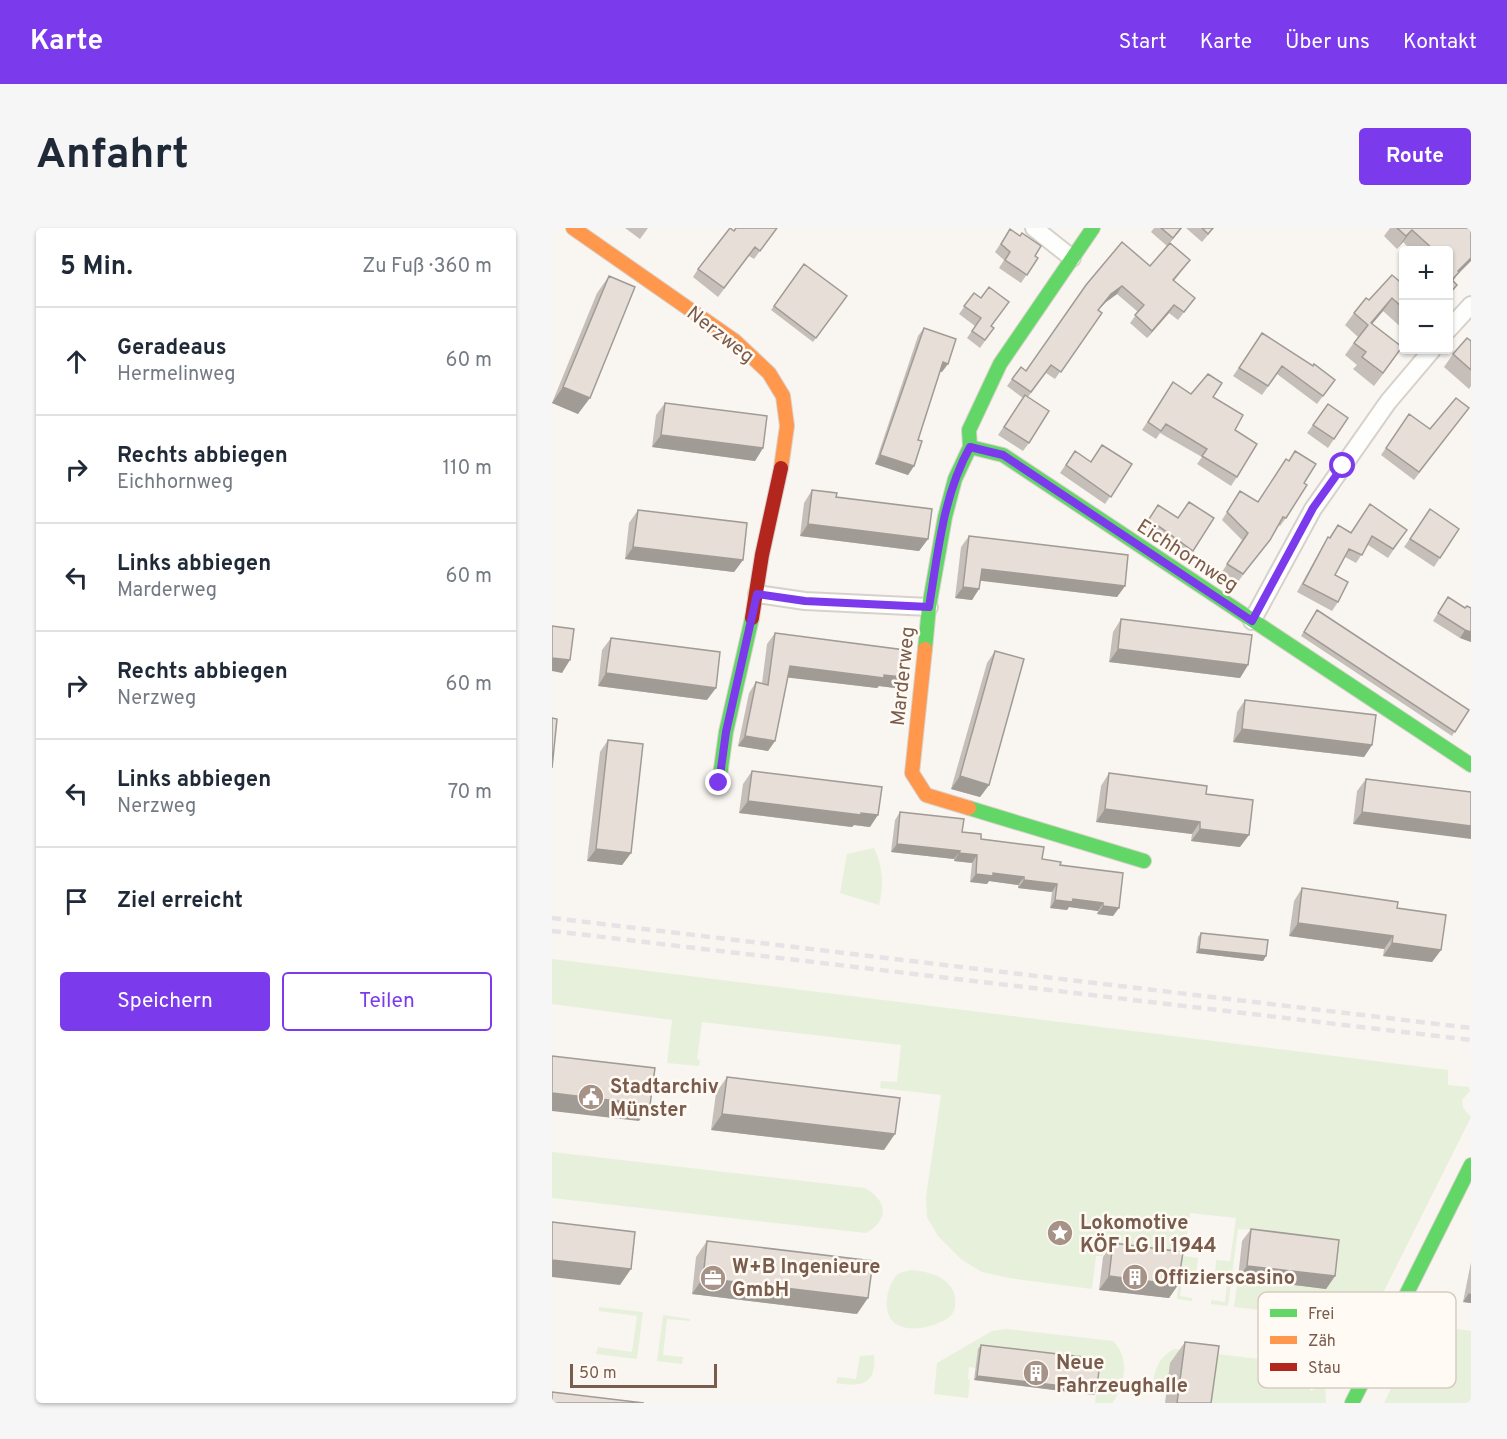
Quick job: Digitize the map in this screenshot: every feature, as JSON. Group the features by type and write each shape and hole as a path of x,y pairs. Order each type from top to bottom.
{"street":[{"name":"Nerzweg","path":"573,228 735,340 769,373 783,396 787,426 781,469 762,555 757,594 726,732 719,783"},
{"path":"1034,228 1072,258"},
{"name":"Marderweg","path":"1093,228 1000,364 969,430 970,447 955,479 945,517 929,607 912,773 926,795 1144,861"},
{"path":"1453,325 1471,305"},
{"path":"1252,621 1313,508 1388,402 1429,354"},
{"name":"Eichhornweg","path":"970,447 1003,455 1471,765"},
{"path":"757,594 805,601 929,607"},
{"path":"1408,1292 1471,1165"},
{"path":"1352,1403 1360,1388"}],"green space":[{"path":"874,848 882,876 879,905 840,893 847,854"},
{"path":"552,959 1448,1070 1448,1085 1469,1087 1470,1091 1462,1100 1463,1108 1471,1117 1384,1292 1258,1292 1258,1310 1234,1307 1238,1278 1326,1289 1252,1230 1238,1229 1228,1306 1211,1304 1211,1300 1225,1302 1228,1277 1215,1275 1216,1260 1230,1261 1236,1218 1190,1213 1184,1256 1198,1258 1196,1274 1183,1272 1180,1296 1192,1298 1192,1301 1177,1299 1181,1256 1105,1247 1103,1256 1096,1256 1092,1289 1009,1278 982,1272 962,1260 938,1236 927,1217 926,1197 941,1095 880,1088 881,1081 897,1082 901,1045 702,1022 697,1059 700,1060 699,1066 667,1063 672,1020 552,1004"},
{"path":"552,1152 865,1188 878,1199 883,1210 882,1216 874,1228 866,1233 552,1198"},
{"path":"911,1270 935,1275 948,1283 953,1290 955,1308 945,1320 915,1329 902,1327 891,1320 887,1307 888,1292 898,1274"},
{"path":"599,1307 643,1312 637,1359 596,1354 598,1347 632,1352 637,1316 599,1311"},
{"path":"663,1315 690,1319 690,1321 667,1319 663,1355 683,1357 682,1364 657,1361"},
{"path":"1007,1329 1113,1341 1124,1362 1121,1386 1114,1401 1095,1403 1097,1387 978,1350 976,1368 969,1367 968,1398 934,1394 937,1363 992,1331"},
{"path":"1456,1329 1471,1331 1471,1403 1384,1403 1391,1388 1456,1388"},
{"path":"1174,1349 1258,1359 1258,1388 1309,1388 1311,1391 1316,1388 1325,1388 1326,1403 1200,1403 1168,1384 1153,1382 1159,1362"},
{"path":"874,1355 873,1373 865,1382 852,1385 836,1383 838,1377 856,1379 860,1356"}],"building":[{"path":"730,228 734,231 736,228 777,228 760,251 755,247 724,288 698,269"},
{"path":"1161,228 1181,228 1173,238"},
{"path":"1202,228 1213,228 1208,234"},
{"path":"1397,228 1471,228 1471,258 1453,279 1453,246 1430,246 1412,230 1406,236"},
{"path":"1010,229 1020,236 1022,233 1041,246 1035,256 1038,258 1027,275 1005,260 1010,252 1001,244"},
{"path":"1122,242 1150,266 1170,243 1190,260 1173,280 1195,298 1184,312 1174,305 1152,331 1135,315 1144,305 1122,286 1111,294 1098,310 1102,313 1061,372 1051,365 1031,392 1012,379 1021,367 1026,371 1086,285"},
{"path":"804,264 847,296 816,338 774,306"},
{"path":"1392,275 1399,281 1399,304 1392,298 1371,323 1399,345 1399,351 1383,373 1362,357 1366,352 1354,343 1368,325 1354,313 1366,298 1369,300"},
{"path":"609,276 635,287 590,398 563,387"},
{"path":"989,287 1009,302 991,326 994,328 985,340 972,331 981,318 964,306 974,293 981,298"},
{"path":"924,328 956,339 948,364 943,362 918,440 922,441 914,466 880,455"},
{"path":"1262,333 1313,366 1314,364 1335,380 1323,396 1282,366 1268,386 1239,368"},
{"path":"1467,338 1471,341 1471,370 1453,354"},
{"path":"1208,374 1222,383 1213,397 1243,415 1235,430 1257,444 1237,477 1202,456 1207,449 1166,424 1161,431 1148,422 1173,382 1191,394"},
{"path":"1025,395 1049,411 1029,443 1004,427"},
{"path":"1456,398 1469,408 1419,472 1386,448 1409,414 1430,429"},
{"path":"665,403 767,416 763,448 661,435"},
{"path":"1328,404 1348,418 1334,439 1313,425"},
{"path":"1102,445 1132,464 1111,497 1066,465 1075,451 1091,462"},
{"path":"1295,451 1316,464 1304,483 1307,485 1286,518 1283,517 1270,540 1243,574 1227,564 1248,533 1227,512 1240,491 1258,502 1286,459 1289,461"},
{"path":"812,490 837,493 836,497 932,509 928,539 808,524"},
{"path":"1189,502 1214,518 1193,551 1149,519 1158,505 1178,518"},
{"path":"1370,504 1407,530 1393,549 1372,536 1362,555 1349,549 1335,575 1348,582 1338,602 1303,584 1328,537 1330,538 1338,525 1351,533"},
{"path":"1430,509 1459,529 1440,558 1410,539"},
{"path":"638,510 747,523 743,560 633,547"},
{"path":"969,536 1128,555 1125,586 982,569 979,589 963,587"},
{"path":"1448,597 1465,608 1467,606 1471,608 1471,632 1438,613"},
{"path":"1317,610 1469,710 1455,732 1304,632"},
{"path":"1121,619 1252,635 1248,665 1118,649"},
{"path":"552,626 574,629 570,660 552,658"},
{"path":"775,633 905,650 902,677 884,675 884,678 790,666 775,741 745,736 756,682 768,685"},
{"path":"611,638 720,652 716,688 606,673"},
{"path":"995,651 1024,659 989,785 960,776"},
{"path":"1245,700 1376,715 1372,745 1242,729"},
{"path":"552,718 557,719 552,768"},
{"path":"608,740 643,744 631,853 596,849"},
{"path":"752,771 882,787 878,815 861,813 861,815 748,801"},
{"path":"1109,773 1207,786 1206,794 1253,800 1249,835 1200,829 1200,822 1105,809"},
{"path":"1366,779 1471,792 1471,826 1362,812"},
{"path":"900,812 964,819 962,832 981,834 981,839 1044,847 1042,859 1061,862 1060,865 1123,873 1119,908 1103,906 1103,903 1073,899 1072,902 1055,900 1057,884 993,873 993,876 976,874 977,855 897,844"},
{"path":"1302,888 1398,902 1397,908 1446,915 1441,950 1392,943 1393,936 1298,923"},
{"path":"1201,933 1268,940 1266,956 1199,949"},
{"path":"552,1056 655,1068 650,1105 552,1093"},
{"path":"727,1077 900,1098 895,1134 722,1114"},
{"path":"552,1222 635,1232 631,1269 552,1260"},
{"path":"1251,1229 1339,1240 1335,1276 1247,1266"},
{"path":"707,1241 873,1261 868,1298 703,1278"},
{"path":"1113,1243 1183,1252 1178,1285 1109,1276"},
{"path":"1185,1342 1219,1346 1211,1403 1177,1403"},
{"name":"Neue Fahrzeughalle","path":"981,1345 1100,1359 1097,1390 977,1376"},
{"path":"552,1392 644,1403 552,1403"}],"railway":[{"path":"552,918 1471,1028"},
{"path":"552,931 1471,1040"}],"traffic: fast":[{"path":"925,649 929,607 945,517 955,479 970,447 969,430 1000,364 1093,228"},
{"path":"970,447 1003,455 1471,765"},
{"path":"719,783 726,732 752,618"},
{"path":"969,808 1144,861"},
{"path":"1408,1292 1471,1165"},
{"path":"1352,1403 1360,1388"}],"traffic: slow":[{"path":"573,228 735,341 769,373 783,396 787,426 781,468"},
{"path":"925,649 912,773 926,795 969,808"}],"traffic: jam":[{"path":"752,618 762,555 781,468"}],"place":[{"name":"Stadtarchiv Münster","path":"591,1097"},
{"name":"Lokomotive KÖF LG II 1944","path":"1060,1233"},
{"name":"Offizierscasino","path":"1135,1277"},
{"name":"W+B Ingenieure GmbH","path":"713,1278"},
{"name":"Neue Fahrzeughalle","path":"1036,1373"}],"route":[{"path":"719,783 726,732 757,594 805,601 929,607 945,517 955,479 970,447 987,449 1003,455 1252,621 1313,508 1343,466"}]}
